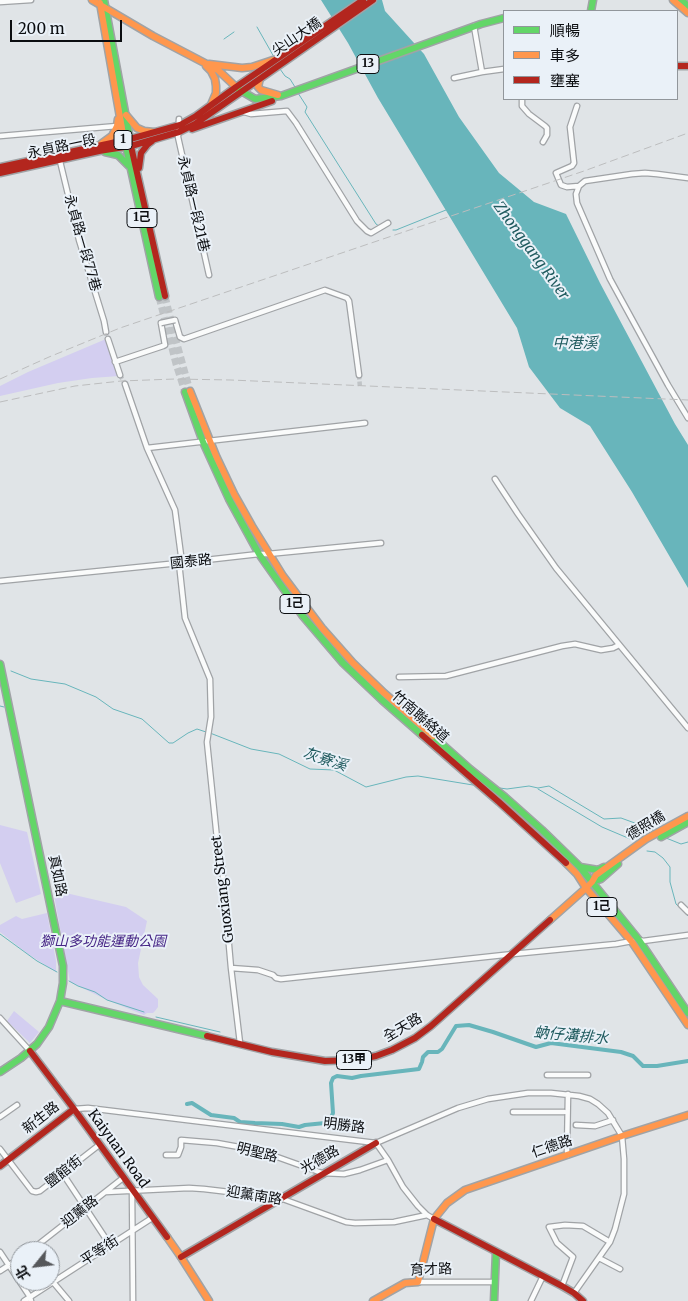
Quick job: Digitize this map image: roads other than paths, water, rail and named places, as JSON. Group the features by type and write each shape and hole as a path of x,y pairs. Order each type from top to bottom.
{"main road":[{"path":"92,0 102,3 153,36 218,70 239,89"},
{"name":"尖山大橋","path":"259,75 281,57 363,0"},
{"name":"尖山大橋","path":"259,75 373,0"},
{"path":"673,0 688,13"},
{"path":"681,0 688,6"},
{"path":"102,3 128,143"},
{"name":"13","path":"239,89 261,100 281,96 474,26 503,18"},
{"path":"204,63 242,68 252,67 281,57"},
{"path":"204,63 211,71 216,86 216,93 210,107"},
{"path":"259,75 258,86 261,90 281,96"},
{"name":"永貞路一段","path":"178,129 259,75"},
{"name":"永貞路一段","path":"0,167 128,143 196,124 239,89"},
{"name":"13","path":"178,129 192,129 271,102 281,96"},
{"path":"122,113 112,136 99,149 118,155 131,169"},
{"path":"122,113 137,128 156,136 141,153 138,163 139,180"},
{"name":"1己","path":"128,143 139,180 162,296 131,169 128,143"},
{"name":"永貞路一段","path":"0,173 59,157"},
{"name":"竹南聯絡道","path":"187,391 229,499 259,554 302,614 343,663 382,700 467,771 504,797 579,866 688,1013"},
{"name":"竹南聯絡道","path":"206,441 268,554 322,628 353,663 577,874 586,888 635,941 688,1025"},
{"name":"真如路","path":"0,664 63,966 60,1001 49,1027 30,1051 0,1072"},
{"name":"德照橋","path":"619,861 646,839 688,816"},
{"name":"德照橋","path":"619,861 688,822"},
{"path":"579,866 598,870 619,861"},
{"name":"13甲","path":"592,882 601,879 619,861"},
{"name":"全天路","path":"60,1001 272,1052 325,1061 357,1060 376,1056 392,1050 431,1026 592,882"},
{"name":"Kaiyuan Road","path":"30,1051 180,1257 209,1301"},
{"name":"新生路","path":"0,1166 74,1109"},
{"name":"仁德路","path":"434,1219 447,1203 465,1190 688,1115"},
{"name":"光德路","path":"180,1257 376,1142"},
{"path":"418,1282 434,1219"},
{"name":"明勝路","path":"434,1219 562,1286 574,1293 582,1301"},
{"path":"494,1301 496,1252"},
{"name":"育才路","path":"372,1301 405,1283 418,1282"}],"street":[{"path":"0,2 31,0"},
{"path":"474,26 482,72"},
{"path":"454,78 503,69"},
{"path":"522,100 522,106 529,114 545,126 547,135 543,142"},
{"path":"577,106 570,127 574,163 572,166 556,173 561,185 567,187 579,186"},
{"path":"243,112 251,114 287,111 357,221 371,233 388,223"},
{"name":"永貞路一段21巷","path":"179,119 178,137 209,275"},
{"path":"0,136 117,126"},
{"name":"永貞路一段77巷","path":"59,157 79,240 106,332"},
{"path":"688,178 645,173 585,181 579,186 576,194 577,203 602,262 641,337 688,418"},
{"path":"116,362 166,345 161,323 175,320 180,337 184,339 325,290 347,298 359,376"},
{"path":"108,339 120,375"},
{"path":"125,384 147,448 175,510 180,563"},
{"path":"147,448 365,424"},
{"path":"495,478 544,554 688,728"},
{"name":"國泰路","path":"0,581 324,547 381,543"},
{"name":"Guoxiang Street","path":"180,563 185,618 210,679 211,717 207,742 240,1043"},
{"path":"399,678 446,676 575,644 601,650 619,645"},
{"path":"681,905 688,912"},
{"path":"232,968 258,970 281,979 688,936"},
{"name":"Kaiyuan Road","path":"0,1019 30,1051"},
{"path":"547,1075 588,1075"},
{"name":"光德路","path":"376,1142 458,1108 488,1099 528,1093 568,1094 590,1099 608,1113 622,1136"},
{"path":"568,1094 568,1155"},
{"path":"0,1117 17,1105"},
{"name":"明勝路","path":"74,1109 88,1108 376,1142 403,1187 427,1215 434,1219"},
{"path":"513,1112 564,1112"},
{"path":"576,1125 595,1126 613,1120"},
{"path":"574,1293 610,1242 615,1229 624,1194 622,1136"},
{"name":"明聖路","path":"166,1155 178,1156 181,1140 217,1143 250,1149 322,1173 344,1174 388,1160"},
{"name":"鹽館街","path":"8,1160 32,1191 36,1192 40,1191 99,1145"},
{"path":"0,1149 8,1160"},
{"path":"62,1174 110,1245"},
{"name":"迎薰路","path":"43,1241 123,1178"},
{"name":"迎薰南路","path":"106,1192 204,1189 280,1198 346,1222 355,1223 394,1222 427,1215"},
{"path":"132,1190 133,1301"},
{"name":"平等街","path":"60,1277 152,1218"},
{"path":"562,1286 573,1257 557,1243 549,1228 565,1224 583,1226 610,1242"},
{"path":"0,1252 30,1299"},
{"path":"599,1258 620,1269"},
{"path":"0,1271 9,1266"},
{"path":"532,1301 543,1276"},
{"name":"育才路","path":"418,1282 494,1282"},
{"path":"60,1290 69,1301"},
{"name":"平等街","path":"24,1301 41,1291"}],"water":[{"name":"中港溪","path":"321,0 382,0 385,11 424,54 459,117 499,173 534,202 566,214 600,283 688,445 688,588 632,492 590,426 560,408 529,367 517,328"}],"waterway":[{"path":"257,27 274,57"},
{"path":"224,39 234,32"},
{"path":"280,69 295,87"},
{"path":"298,93 307,107 305,112 379,226"},
{"path":"393,230 446,210"},
{"name":"灰寮溪","path":"11,671 31,679 65,684 96,697 113,709 142,719 169,743 173,743 197,729 206,732"},
{"name":"灰寮溪","path":"0,706 4,707"},
{"name":"灰寮溪","path":"210,733 251,749 279,754 310,769 334,770 366,787 406,777 418,776 473,785"},
{"name":"灰寮溪","path":"500,788 529,786 538,788 549,786 604,819 621,818 654,830"},
{"path":"538,789 602,827 635,841"},
{"name":"灰寮溪","path":"666,838 681,844 688,842"},
{"path":"647,851 655,852 670,867 670,882 676,904 688,916"},
{"path":"0,934 37,961 57,972"},
{"path":"69,981 95,992 107,1000 144,1012"},
{"path":"156,1017 220,1032"},
{"name":"蚋仔溝排水","path":"187,1104 192,1103 211,1115 234,1118 240,1122 282,1124 299,1127 325,1123 331,1118 333,1113 331,1083 333,1078 337,1076 352,1078 419,1069 423,1057 428,1052 438,1052 442,1049 456,1026 469,1025 536,1047 551,1043 621,1052 633,1056 643,1066 657,1066 688,1061"}],"tunnel":[{"path":"165,296 190,391"},
{"path":"159,297 185,392"},
{"path":"120,375 125,384"},
{"path":"359,375 360,388"}],"railway":[{"path":"0,379 120,328 584,171 688,133"},
{"path":"0,402 75,386 121,381 175,379 688,400"}],"water label":[{"name":"Zhonggang River","path":"531,251"}],"park label":[{"name":"獅山多功能運動公園","path":"103,942"}]}
